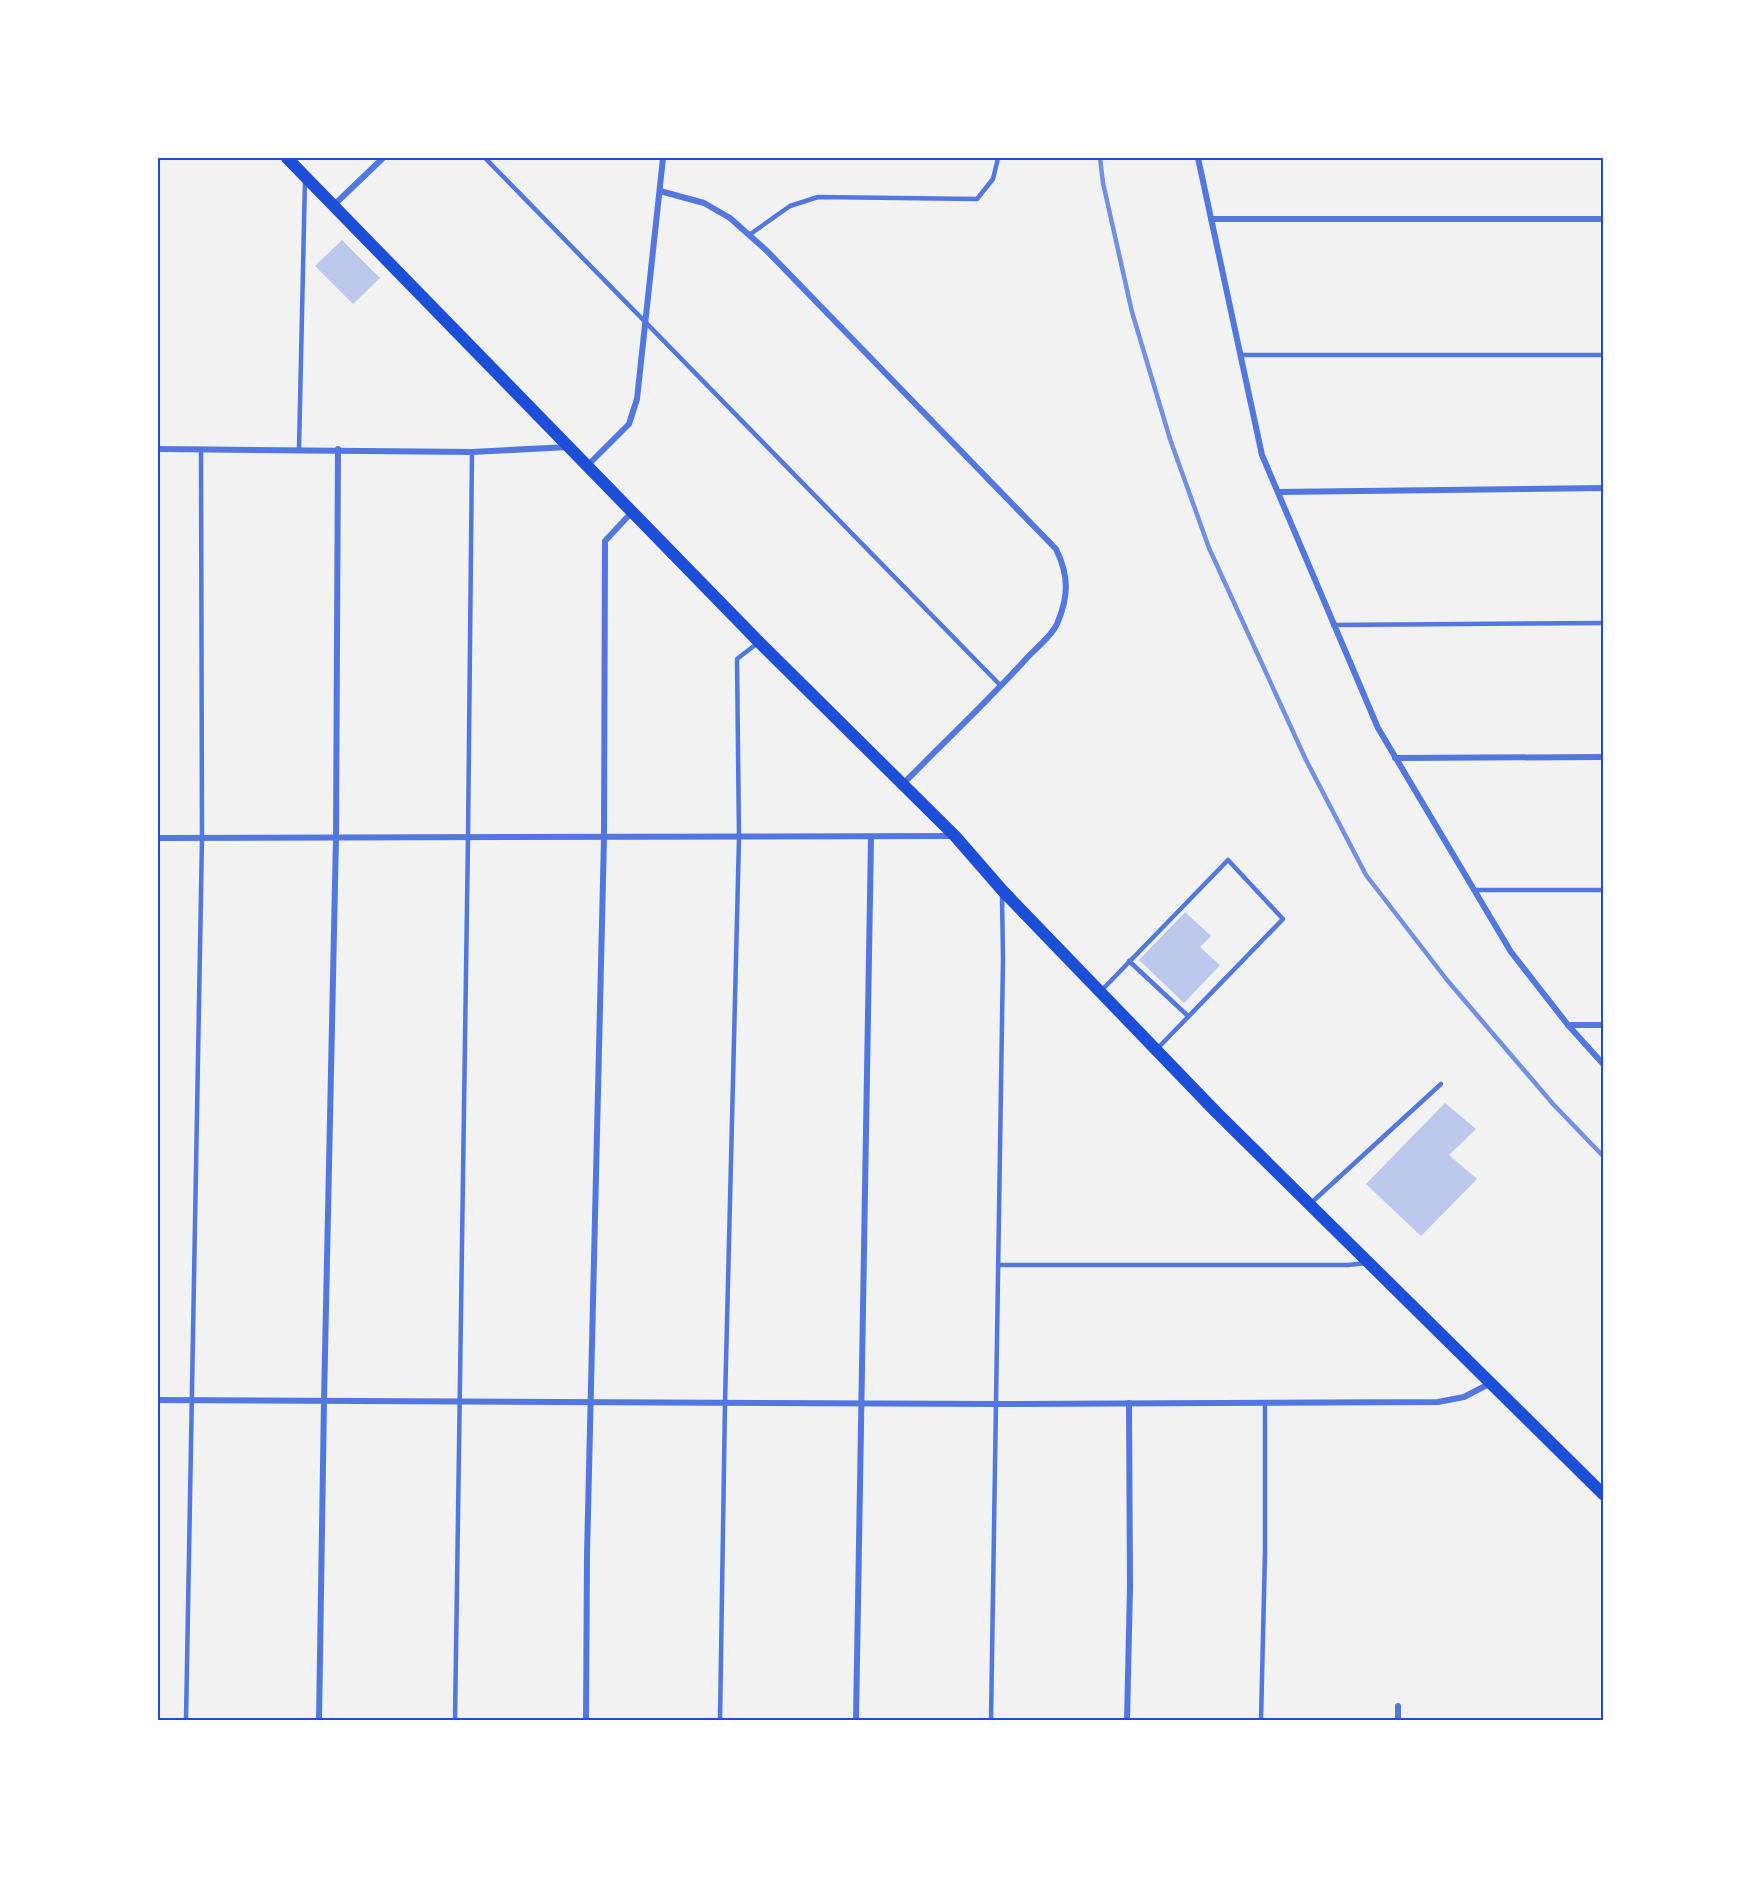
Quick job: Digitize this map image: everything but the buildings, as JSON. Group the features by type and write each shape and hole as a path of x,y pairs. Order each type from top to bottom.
{"main road":[{"path":"287,158 759,642 955,836 1002,890 1156,1050 1489,1384 1604,1495"}],"street":[{"path":"334,205 383,158"},
{"path":"586,466 629,424 638,399 663,158"},
{"path":"1198,158 1262,455 1378,728 1511,952 1568,1025 1604,1065"},
{"path":"660,190 704,203 730,218 767,251 1056,549 1065,568 1067,586 1056,627 903,784"},
{"path":"1211,219 1604,219"},
{"path":"158,448 472,452 569,447"},
{"path":"319,1720 336,837 339,450"},
{"path":"1278,492 1604,488"},
{"path":"586,1720 587,1555 604,838 605,541 632,512"},
{"path":"1395,758 1604,757"},
{"path":"158,838 955,836"},
{"path":"856,1720 871,838"},
{"path":"1568,1025 1604,1025"},
{"path":"158,1400 995,1404 1438,1402 1464,1397 1489,1384"},
{"path":"1127,1720 1130,1403"},
{"path":"1398,1706 1398,1720"}],"lane":[{"path":"485,158 1001,686"},
{"path":"749,235 790,206 819,197 977,199 993,179 998,158"},
{"path":"299,449 305,176"},
{"path":"1240,356 1604,355"},
{"path":"186,1720 202,838 201,448"},
{"path":"455,1720 472,452"},
{"path":"1333,625 1604,623"},
{"path":"720,1720 725,1402 739,838 738,659 759,642"},
{"path":"1100,992 1228,860 1283,919 1156,1050"},
{"path":"992,1720 1003,959 1002,890"},
{"path":"1474,890 1604,890"},
{"path":"1129,961 1188,1017"},
{"path":"1309,1204 1441,1084"},
{"path":"998,1266 1348,1266 1368,1263"},
{"path":"1261,1720 1265,1552 1265,1402"}],"railway":[{"path":"1100,158 1103,183 1132,312 1170,439 1209,548 1306,760 1366,875 1447,980 1553,1104 1604,1157"}]}
